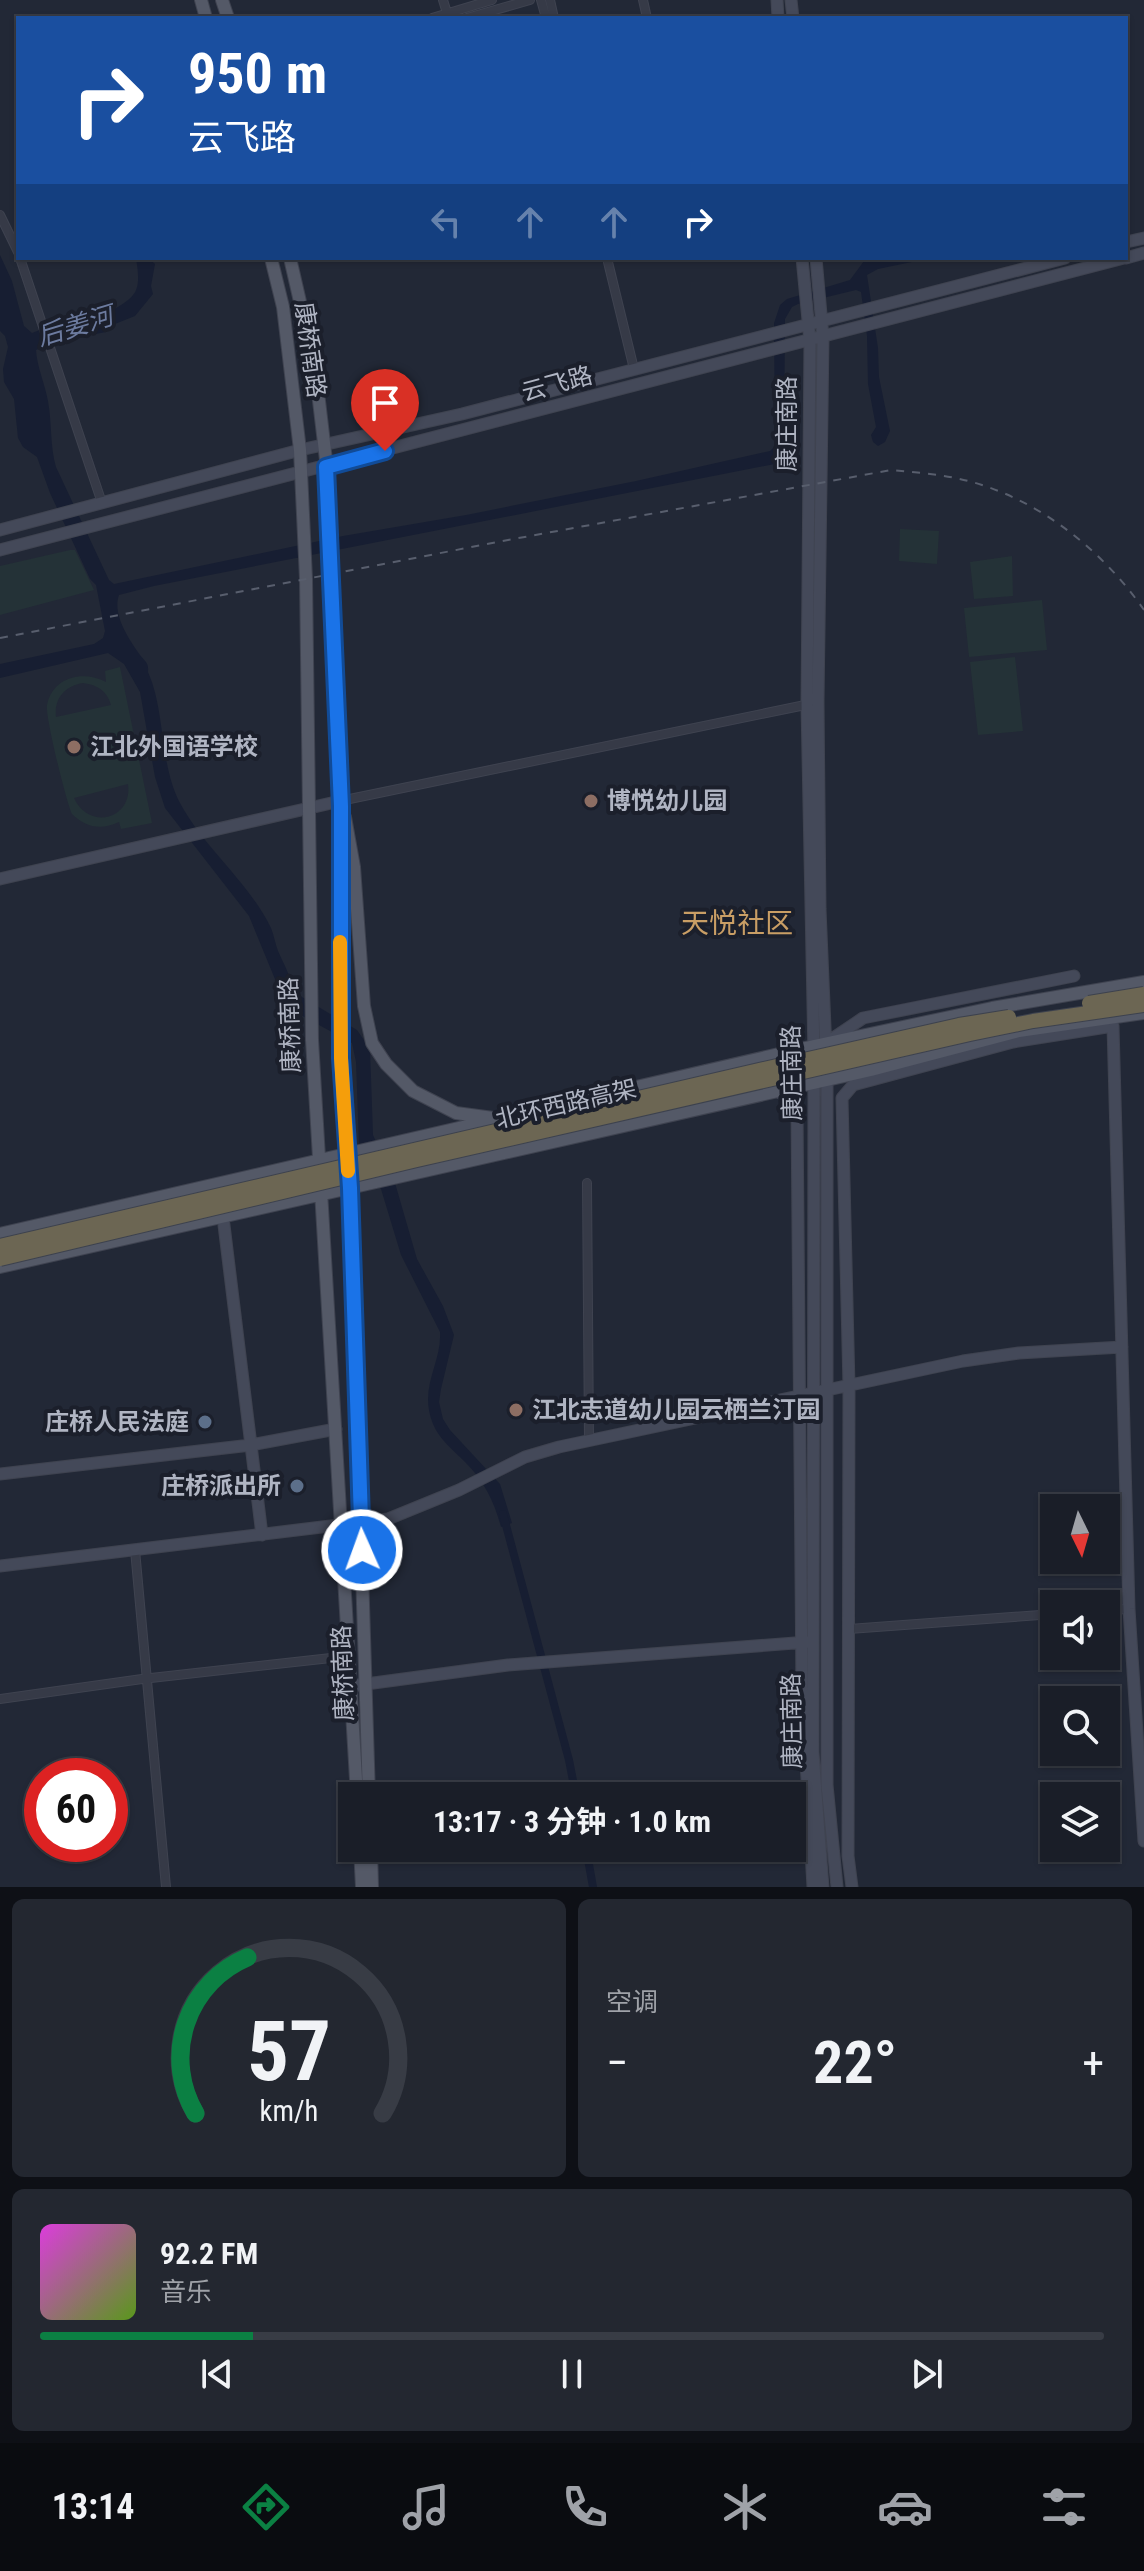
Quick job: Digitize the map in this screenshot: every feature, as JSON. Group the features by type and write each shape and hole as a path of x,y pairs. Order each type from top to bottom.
{"highway":[{"name":"北环西路高架","path":"0,1246 959,1025 1144,994"},
{"name":"北环西路高架","path":"0,1259 402,1163 970,1034 1033,1021 1144,1005"}],"main road":[{"name":"康桥南路","path":"271,260 283,307 300,450 305,563 312,1040 356,1782"},
{"name":"康桥南路","path":"290,260 315,367 330,536 341,803 341,1058 356,1186 369,1782"},
{"path":"341,803 349,829 354,867 364,1006 372,1043 386,1064 413,1091 456,1113 500,1119"},
{"path":"0,1234 820,1045 992,1008 1144,982"},
{"path":"0,1267 777,1091 1019,1031 1144,1013"},
{"path":"361,1862 362,1887"},
{"path":"371,1862 372,1887"}],"street":[{"path":"443,0 447,13"},
{"path":"438,16 492,0"},
{"path":"474,16 530,0"},
{"path":"0,215 16,248"},
{"path":"21,260 56,363 97,504"},
{"path":"607,260 634,369"},
{"name":"康庄南路","path":"802,260 810,341 812,704 820,909 827,1391 827,1785 837,1887"},
{"name":"康庄南路","path":"812,704 823,337 816,260"},
{"name":"云飞路","path":"0,530 323,444 462,414 1057,260"},
{"name":"云飞路","path":"0,550 1117,260"},
{"path":"0,879 341,803 812,704"},
{"path":"820,1045 863,1018 1074,976"},
{"path":"852,1887 848,1856 849,1386 842,1098 853,1085 1013,1042 1113,1026 1129,1609 1144,1841"},
{"path":"821,1080 842,1098"},
{"name":"康庄南路","path":"821,1080 807,1642 823,1887"},
{"path":"777,1091 790,1099 797,1111 799,1396 813,1887"},
{"path":"587,1183 589,1441"},
{"path":"223,1217 262,1535"},
{"path":"0,1566 388,1519 411,1512 525,1457 589,1441 963,1361 1019,1353 1122,1347"},
{"path":"0,1474 251,1445 336,1429"},
{"path":"135,1550 166,1887"},
{"path":"1120,1609 1129,1609"},
{"path":"849,1629 1040,1615"},
{"path":"351,1686 536,1662 807,1642"},
{"path":"0,1699 146,1678 349,1656"}],"shaded area":[{"path":"900,529 939,531 937,564 899,561"},
{"path":"75,550 94,590 0,615 0,566"},
{"path":"1012,556 1013,596 974,599 970,562"},
{"path":"1042,600 1047,650 969,657 964,608"},
{"path":"1015,657 1023,731 978,735 970,662"},
{"path":"120,667 152,823 121,829 119,822 94,826 77,819 69,806 52,741 47,705 50,695 63,682 88,676 106,682 105,671","holes":["83,683 101,690 111,705 56,717 62,694","128,784 124,806 108,816 89,815 74,798"]}],"water":[{"name":"后姜河","path":"0,255 12,281 24,326 32,333 50,326 61,326 70,319 102,311 105,314 134,293 138,280 136,260 150,260 155,264 151,286 153,294 135,316 115,324 106,332 55,342 36,350 48,401 56,467 109,580 114,584 343,536 636,481 770,451 775,446 774,323 780,305 787,299 850,280 864,261 921,260 878,269 867,275 879,377 890,431 885,442 878,446 871,435 876,427 868,384 867,336 861,292 856,290 798,304 792,307 785,319 784,445 792,451 790,461 119,595 118,611 123,626 148,666 169,771 180,803 261,911 272,931 292,991 357,1030 370,1049 373,1135 395,1183 417,1259 443,1306 454,1335 439,1402 443,1419 500,1484 512,1523 501,1527 483,1484 443,1440 433,1424 428,1399 440,1332 401,1255 381,1189 359,1145 356,1062 352,1043 297,1013 284,1001 249,916 165,808 155,777 140,692 124,664 108,653 0,678 0,664 94,644 103,638 105,631 96,585 90,579 50,493 37,457 23,447 18,438 14,399 4,382 3,369 8,347 0,331"}],"waterway":[{"path":"503,1514 573,1782"},
{"path":"589,1862 593,1887"}],"railway":[{"path":"0,638 891,470 971,482 1029,506 1052,519 1093,551 1144,610"}],"slow traffic":[{"path":"340,942 341,1058 348,1171"}],"place":[{"name":"江北外国语学校","path":"74,747"},
{"name":"博悦幼儿园","path":"591,801"},
{"name":"江北志道幼儿园云栖兰汀园","path":"516,1410"},
{"name":"庄桥人民法庭","path":"205,1422"},
{"name":"庄桥派出所","path":"297,1486"}],"district":[{"name":"天悦社区","path":"737,923"}],"route":[{"path":"362,1550 350,1188 341,1058 341,806 326,467 385,451"}]}
